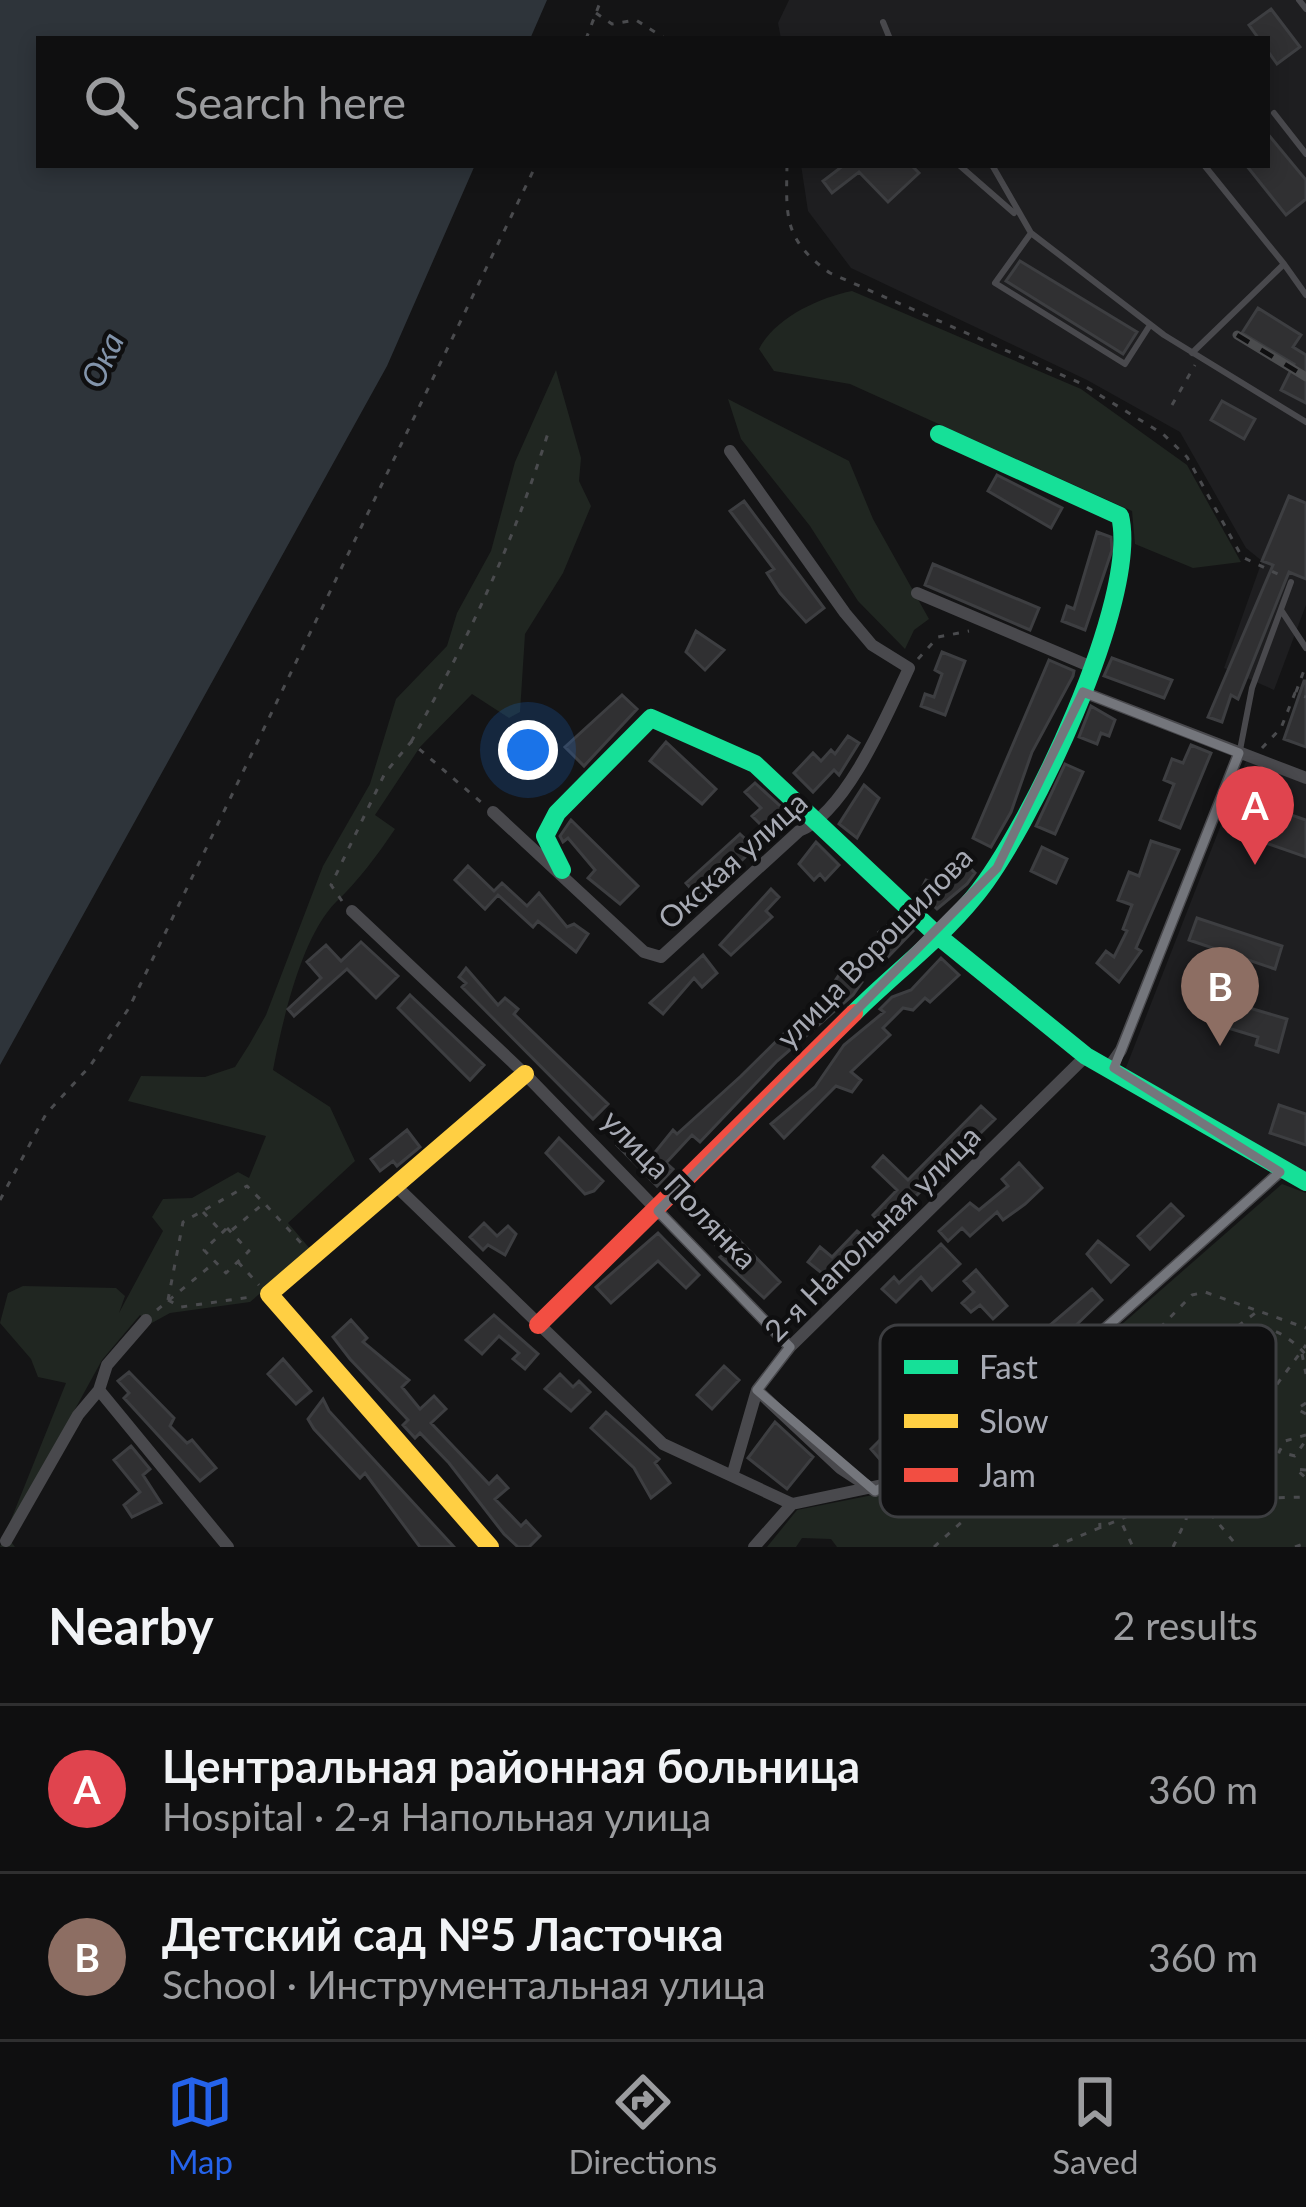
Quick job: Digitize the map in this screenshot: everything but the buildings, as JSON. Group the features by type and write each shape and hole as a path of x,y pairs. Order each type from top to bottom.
{"street":[{"name":"улица Ворошилова","path":"538,1325 918,949 938,936 997,868 1083,692 1087,665 1124,573 1126,531 1120,516 939,434"},
{"path":"730,451 845,613 872,645 910,668"},
{"path":"917,593 1087,665"},
{"name":"Окская улица","path":"493,812 562,870 644,952 661,957 799,831 819,824 879,733 910,668"},
{"path":"1083,692 1306,778"},
{"path":"562,870 545,836 557,813 651,718 755,764 938,936 1086,1056 1110,1066 1280,1172 1306,1182"},
{"path":"1110,1066 1246,756"},
{"name":"улица Полянка","path":"352,910 525,1074 790,1347"},
{"name":"2-я Напольная улица","path":"733,1473 758,1390 790,1347 1086,1056"},
{"path":"490,1547 269,1294 525,1074"},
{"path":"1107,1325 1280,1172"},
{"path":"398,1187 663,1444 792,1504 880,1488"},
{"path":"5,1541 78,1415 99,1390 106,1365 146,1320"},
{"path":"99,1390 228,1547"},
{"path":"758,1390 841,1468 874,1491"},
{"path":"754,1547 792,1504"}],"lane":[{"path":"1299,0 1306,9"},
{"path":"883,22 889,36"},
{"path":"1274,112 1306,154"},
{"path":"961,168 1031,233 1150,325 1306,422"},
{"path":"993,168 1016,215"},
{"path":"1206,168 1306,296"},
{"path":"1031,233 995,283 1125,364 1150,325"},
{"path":"1196,356 1284,264"},
{"path":"1246,756 1252,688 1291,582"},
{"path":"1281,610 1306,648"}],"path":[{"path":"587,36 601,0"},
{"path":"596,13 612,24 637,20 661,36"},
{"path":"0,1200 46,1114 90,1066 129,1008 535,168"},
{"path":"787,168 786,222 804,255 872,293 1080,383 1163,434 1187,457 1243,557 1291,582"},
{"path":"1172,405 1196,356"},
{"path":"352,910 331,885 385,773 411,742 488,601 515,538 549,430"},
{"path":"910,668 938,637 955,637 987,623"},
{"path":"1246,756 1281,728 1306,665"},
{"path":"1295,693 1306,697"},
{"path":"411,742 493,812"},
{"path":"168,1300 183,1222 247,1186 313,1255"},
{"path":"202,1212 222,1232 230,1232 264,1203"},
{"path":"222,1232 204,1250 226,1273 249,1251 230,1232"},
{"path":"146,1320 215,1262"},
{"path":"168,1300 181,1307 249,1298 261,1288 238,1262"},
{"path":"1165,1325 1198,1293 1306,1328"},
{"path":"1242,1325 1258,1311"},
{"path":"1276,1334 1305,1350"},
{"path":"1305,1350 1306,1374"},
{"path":"1276,1388 1305,1350"},
{"path":"1306,1403 1298,1409 1306,1414"},
{"path":"1306,1470 1296,1469 1306,1478"},
{"path":"1276,1498 1306,1497"},
{"path":"934,1547 967,1517"},
{"path":"1100,1517 1100,1529"},
{"path":"1118,1517 1133,1547"},
{"path":"1053,1547 1131,1517"},
{"path":"1173,1547 1186,1517"},
{"path":"1215,1517 1238,1547"},
{"path":"1295,1547 1306,1544"}],"highlighted area":[{"path":"1083,692 1239,753 1114,1068 1280,1172 978,1442 875,1491 757,1390 790,1347 658,1211 997,868"}],"shaded area":[{"path":"789,0 1306,0 1306,605 1274,690 1224,668 1262,561 1246,548 1180,432 1087,380 851,268 808,211 801,168 1270,168 1270,36 780,36 778,23"},
{"path":"852,291 1081,389 1187,465 1241,562 1193,568 1135,544 1132,511 850,384 774,371 759,349 766,338 812,304"},
{"path":"556,370 581,458 579,481 591,506 563,573 525,634 520,712 509,718 472,694 420,747 375,815 395,829 324,917 303,958 288,1005 273,1070 330,1107 355,1161 288,1223 311,1250 250,1302 170,1313 150,1324 140,1315 102,1360 6,1535 15,1547 0,1547 66,1383 38,1377 31,1359 0,1323 8,1293 23,1286 116,1288 125,1296 119,1313 163,1231 152,1217 163,1199 192,1198 238,1172 249,1178 266,1136 128,1101 141,1076 205,1077 235,1067 249,1045 266,1015 323,866 370,784 396,699 447,646 457,613 491,551 515,462"},
{"path":"728,399 849,461 873,519 929,619 914,630 905,649 858,601 810,526 741,439"},
{"path":"1246,761 1306,783 1306,1173 1125,1070"},
{"path":"1282,1184 1306,1193 1306,1547 837,1547 831,1539 802,1538 796,1547 767,1547 797,1510 880,1494 880,1517 1276,1517 1276,1325 1121,1325"}],"water":[{"name":"Ока","path":"0,0 547,0 531,36 36,36 36,168 474,168 387,366 0,1065"}],"railway":[{"path":"1237,335 1306,377"}],"traffic: fast":[{"path":"854,1013 960,913 1023,821 1097,655 1122,553 1120,516 939,434"},
{"path":"562,870 545,836 557,813 651,718 755,764 938,936 1086,1056 1306,1182"}],"traffic: slow":[{"path":"490,1547 269,1294 525,1074"}],"traffic: jam":[{"path":"538,1325 854,1013"}],"place":[{"name":"Центральная районная больница","path":"1255,865"},
{"name":"Детский сад №5 Ласточка","path":"1220,1046"}]}
